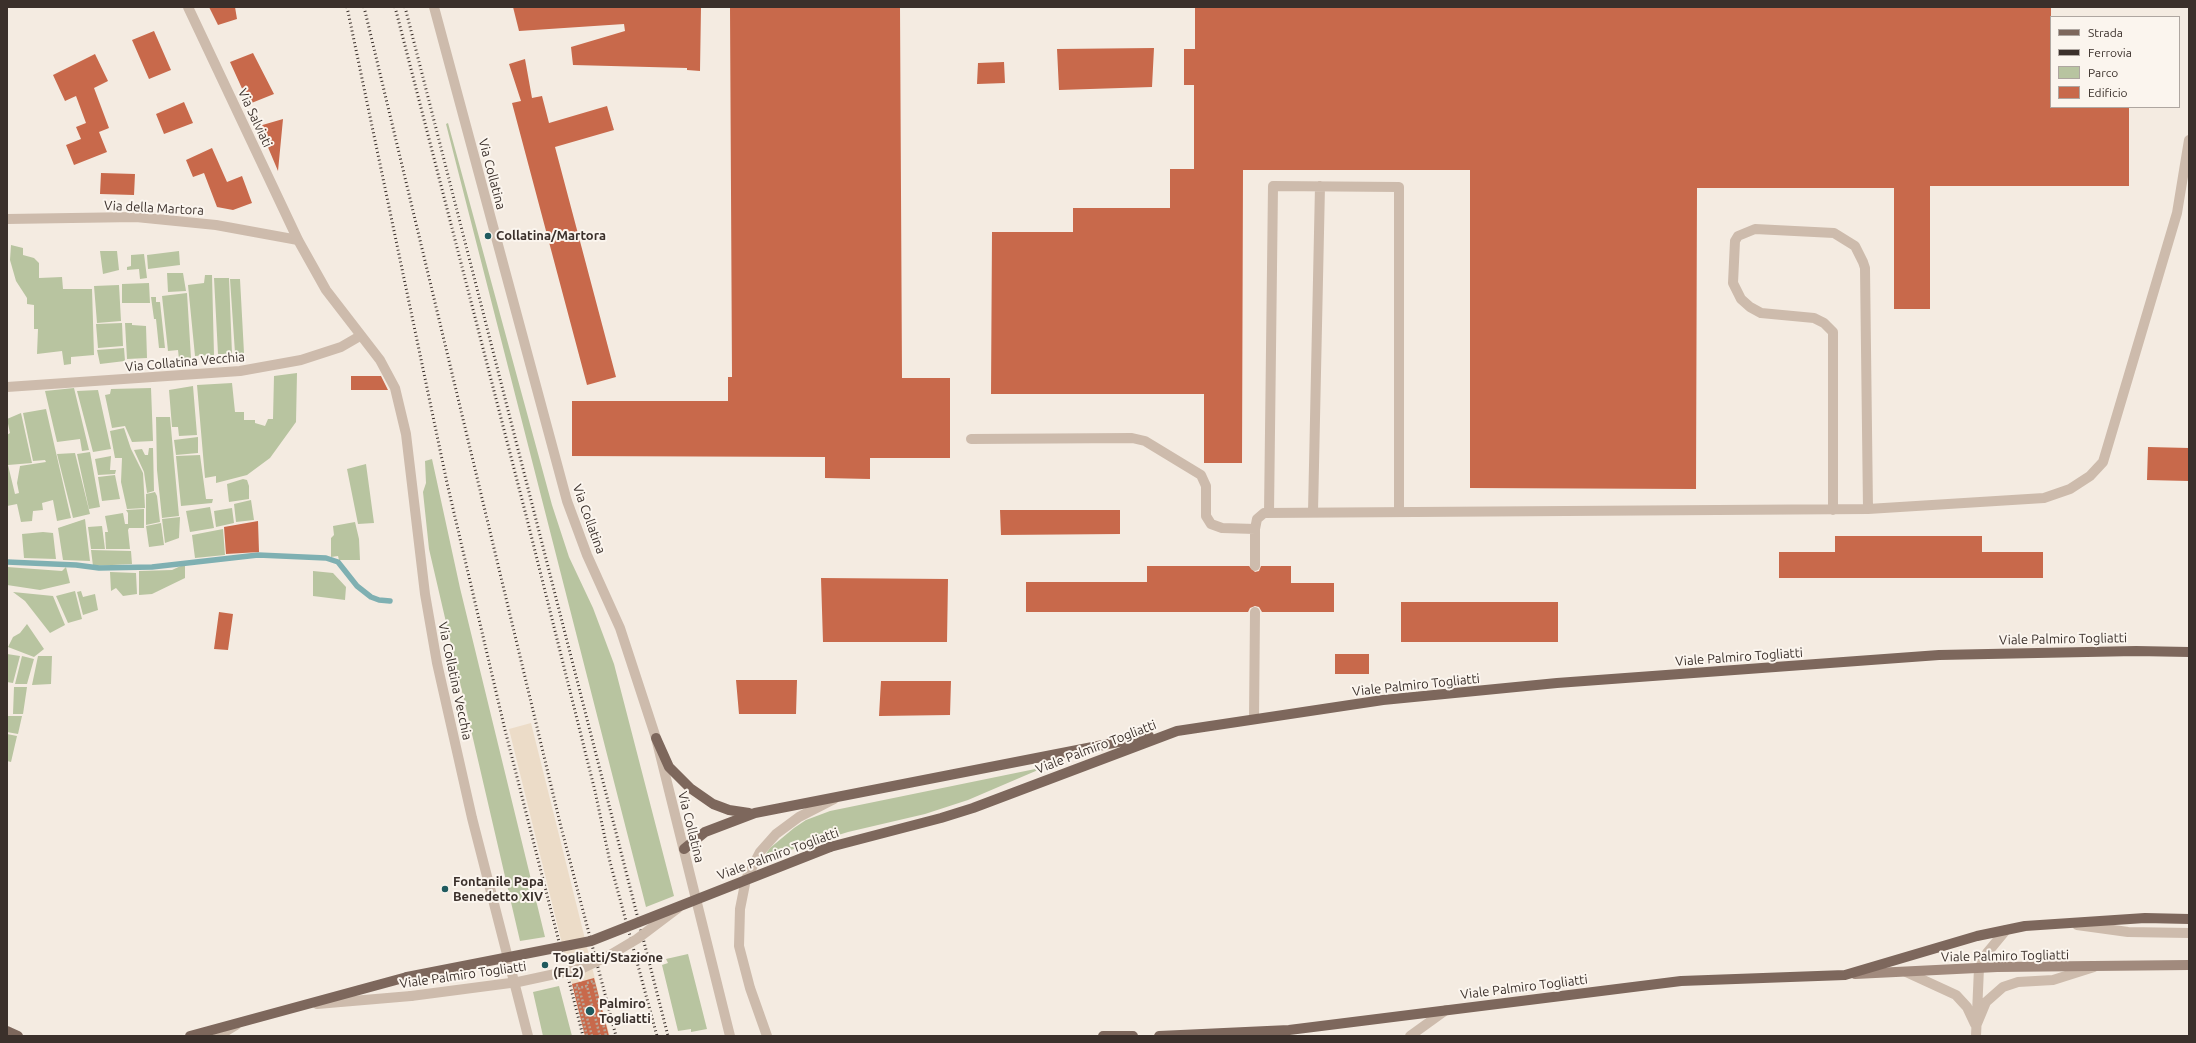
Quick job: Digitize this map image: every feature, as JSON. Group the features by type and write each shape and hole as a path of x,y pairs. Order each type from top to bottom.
{"main road":[{"name":"Viale Palmiro Togliatti","path":"190,1036 407,977 577,944 625,929 760,873 830,847 941,818 973,808 1176,731 1383,700 1557,683 1932,656 2128,651 2189,652"},
{"path":"684,849 705,832 755,813 1176,731"},
{"path":"656,738 669,767 695,792 721,807 742,812 755,813"},
{"name":"Viale Palmiro Togliatti","path":"1845,975 1978,936 2025,926 2145,918 2189,919"},
{"name":"Viale Palmiro Togliatti","path":"1159,1036 1289,1030 1681,981 1979,968 2189,965"},
{"path":"1257,1036 1289,1030"},
{"path":"7,1031 18,1036"},
{"path":"1103,1036 1133,1036"}],"street":[{"name":"Via Salviati","path":"188,7 298,240"},
{"name":"Via Collatina","path":"434,7 567,501 587,555 620,628 656,738 730,1036"},
{"path":"1255,566 1254,529 1260,515 1270,512 1399,510 1834,510 2044,498 2070,489 2090,476 2103,462 2177,213 2189,140"},
{"path":"1270,512 1273,186 1399,187 1399,510"},
{"path":"1313,512 1320,186"},
{"name":"Via della Martora","path":"7,219 143,218 216,225 298,240"},
{"path":"1834,510 1833,332 1824,322 1814,318 1761,313 1750,307 1741,299 1734,283 1735,241 1738,236 1755,229 1834,233 1855,246 1863,262 1865,268 1868,509"},
{"name":"Via Collatina Vecchia","path":"298,240 326,290 380,360 388,374 402,414 425,594 434,647 469,805 528,1036"},
{"name":"Via Collatina Vecchia","path":"7,387 178,377 248,370 301,360 341,347 360,336"},
{"path":"971,439 1132,438 1145,441 1201,475 1206,486 1206,516 1211,524 1222,528 1254,529"},
{"path":"1254,719 1255,612"},
{"path":"767,1036 750,988 739,946 740,909 746,880 760,852 776,834 795,820 837,797"},
{"name":"Viale Palmiro Togliatti","path":"304,1005 411,996 518,982 583,968 638,939 678,908"},
{"name":"Viale Palmiro Togliatti","path":"2070,924 2128,932 2189,933"},
{"path":"1976,1031 1979,968 1987,953 2006,930"},
{"path":"1976,1031 1986,1002 2003,987 2018,982 2053,980 2094,967"},
{"path":"1906,972 1956,995 1967,1007 1976,1031"},
{"path":"1410,1036 1446,1010"},
{"name":"Viale Palmiro Togliatti","path":"218,1036 241,1021"}],"path":[{"path":"587,1036 575,986 580,982 586,983 593,981 606,1036"},
{"path":"580,982 592,1036"},
{"path":"586,983 600,1036"},
{"path":"592,1036 579,988 587,986 600,1036"}],"green space":[{"path":"448,123 552,505 569,557 593,608 614,664 674,896 646,907 446,124"},
{"path":"11,245 23,248 23,255 34,258 39,263 39,278 62,277 63,289 92,289 94,355 71,357 71,364 64,365 62,351 37,354 38,329 34,329 34,305 27,304 27,298 16,281 10,260"},
{"path":"100,251 117,251 119,270 103,274"},
{"path":"179,251 180,265 148,269 147,255"},
{"path":"144,254 147,278 140,279 139,269 127,270 127,267 131,266 131,255"},
{"path":"167,273 183,273 186,291 168,292"},
{"path":"205,275 212,275 214,355 195,356 188,285 204,283"},
{"path":"214,278 229,278 232,354 218,354"},
{"path":"230,279 240,279 244,353 235,353"},
{"path":"149,283 150,303 122,303 122,284"},
{"path":"119,285 121,321 97,323 94,286"},
{"path":"187,293 191,358 179,359 178,350 168,351 162,296"},
{"path":"151,297 156,297 156,302 160,302 165,348 159,348 156,319 154,319"},
{"path":"122,323 123,346 98,348 96,324"},
{"path":"125,323 146,326 147,358 127,359"},
{"path":"124,348 125,361 100,364 97,350"},
{"path":"297,373 296,422 270,458 247,475 216,483 216,476 205,478 197,385 232,383 235,412 244,412 244,420 255,420 255,423 265,426 268,419 273,419 274,376"},
{"path":"193,386 197,435 179,436 178,427 172,427 169,390"},
{"path":"74,388 89,450 82,451 80,439 57,442 45,391"},
{"path":"151,388 153,441 132,442 125,426 112,428 105,395 110,394 111,389"},
{"path":"98,390 111,449 93,452 77,391"},
{"path":"46,409 71,518 57,521 53,500 42,503 43,510 33,511 32,521 21,522 17,504 7,506 7,435 10,433 7,419 21,413 32,463 8,465 15,494 19,493 17,483 20,466 46,462 45,460 33,461 23,413"},
{"path":"156,417 170,417 179,516 162,518 157,470"},
{"path":"124,428 131,449 143,473 145,508 127,509 121,482 122,458 115,458 110,431"},
{"path":"198,437 198,453 176,455 174,440"},
{"path":"149,448 153,448 154,491 147,493 144,472 134,450 142,449 145,455 148,455"},
{"path":"90,452 100,507 89,509 77,454"},
{"path":"75,453 90,514 73,518 57,454"},
{"path":"200,455 206,499 213,499 212,503 181,506 176,456"},
{"path":"111,456 110,470 116,470 115,474 98,475 95,459"},
{"path":"432,459 460,588 545,937 520,941 429,549 423,492 426,483 425,461"},
{"path":"366,464 374,523 358,524 347,469"},
{"path":"115,475 120,499 102,501 98,477"},
{"path":"243,479 247,480 249,486 249,499 229,502 227,484"},
{"path":"155,492 157,496 160,522 146,525 146,494"},
{"path":"251,500 254,520 236,522 234,504"},
{"path":"210,507 214,528 190,532 186,511"},
{"path":"232,508 234,523 216,527 214,511"},
{"path":"144,509 144,528 129,528 128,530 130,549 106,549 105,532 108,532 105,516 123,513 125,524 128,524 128,513 126,510"},
{"path":"180,517 179,538 165,543 162,519"},
{"path":"85,519 90,561 63,560 58,528"},
{"path":"355,522 359,539 360,560 339,560 338,556 331,557 331,538 334,535 333,526"},
{"path":"161,523 164,545 149,547 146,526"},
{"path":"102,526 105,549 91,549 88,527"},
{"path":"223,529 225,555 195,558 192,535"},
{"path":"43,532 53,533 56,559 24,558 22,534"},
{"path":"91,550 131,551 132,564 93,566"},
{"path":"185,564 185,578 152,594 139,595 139,571 172,570"},
{"path":"7,567 62,571 66,567 70,583 40,590 7,585"},
{"path":"313,571 333,573 346,587 345,600 313,596"},
{"path":"110,572 136,573 137,594 123,596 116,588 111,591"},
{"path":"75,591 82,619 68,623 56,596"},
{"path":"81,591 83,597 95,594 98,610 83,615 77,592"},
{"path":"13,592 53,596 65,625 50,633 25,601"},
{"path":"27,624 44,649 34,657 8,647 13,637 20,633"},
{"path":"7,654 20,656 13,683 7,682"},
{"path":"22,656 34,659 27,684 15,684"},
{"path":"38,656 52,656 51,684 32,685"},
{"path":"14,687 27,687 23,714 13,714"},
{"path":"7,716 22,716 18,734 7,732"},
{"path":"7,734 17,736 11,762 7,761"},
{"path":"1045,767 968,800 925,814 848,832 762,859 770,848 794,828 806,820 830,811"},
{"path":"688,954 707,1029 691,1032 691,1029 678,1031 662,965 668,963 666,959"},
{"path":"559,986 572,1036 543,1036 533,992"}],"shaded area":[{"path":"531,723 610,1036 602,1036 587,980 576,983 590,1036 585,1036 509,729"}],"building":[{"path":"209,7 235,7 237,19 218,25"},
{"path":"513,7 701,7 700,71 687,70 687,68 573,65 571,47 625,31 624,24 519,31"},
{"path":"730,7 900,7 902,378 950,378 950,458 870,458 870,479 825,478 825,457 572,456 572,401 728,401 728,377 732,377"},
{"path":"1195,7 2051,7 2050,108 2129,108 2129,186 1930,186 1930,309 1894,309 1894,188 1697,188 1696,489 1470,488 1470,170 1243,170 1242,463 1204,463 1204,394 991,394 992,232 1073,232 1073,208 1170,208 1170,169 1194,169 1194,85 1184,85 1184,49 1195,49"},
{"path":"154,31 171,70 149,79 132,40"},
{"path":"1154,48 1152,87 1059,90 1057,49"},
{"path":"253,53 274,94 249,104 230,62"},
{"path":"95,54 108,81 94,88 109,128 99,132 107,152 74,165 66,145 81,139 76,127 86,123 76,96 65,101 53,75"},
{"path":"525,59 532,98 542,96 549,123 607,106 614,130 555,147 616,377 587,385 512,103 521,101 509,64"},
{"path":"1004,62 1005,83 977,84 978,63"},
{"path":"184,102 193,123 164,134 156,114"},
{"path":"283,119 278,171 259,126"},
{"path":"212,148 227,182 242,176 252,203 233,210 217,207 204,173 193,177 186,160"},
{"path":"101,173 135,174 134,195 100,194"},
{"path":"351,376 381,376 388,390 351,390"},
{"path":"2148,447 2189,448 2189,481 2147,480"},
{"path":"1000,510 1120,510 1120,534 1001,535"},
{"path":"258,521 259,552 226,554 224,527"},
{"path":"1835,536 1982,536 1982,552 2043,552 2043,578 1779,578 1779,552 1835,552"},
{"path":"1147,566 1249,566 1255,572 1259,571 1261,566 1291,566 1291,583 1334,583 1334,612 1262,612 1259,607 1255,606 1250,608 1248,612 1026,612 1026,582 1147,582"},
{"path":"821,578 948,579 947,642 823,642"},
{"path":"1401,602 1558,602 1558,642 1401,642"},
{"path":"219,612 233,614 228,650 214,649"},
{"path":"1335,654 1369,654 1369,674 1335,674"},
{"path":"736,680 797,680 796,714 739,714"},
{"path":"881,681 951,681 950,715 879,716"},
{"path":"594,978 609,1036 585,1036 572,984"}],"waterway":[{"path":"7,562 76,565 99,568 152,567 258,555 326,558 338,562 357,586 371,597 379,600 390,601"}],"railway":[{"path":"347,7 447,483 505,730 583,1036"},
{"path":"364,7 561,827 616,1036"},
{"path":"395,7 527,519 595,791 610,862 657,1036"},
{"path":"405,7 668,1036"}],"place":[{"name":"Collatina/Martora","path":"488,236"},
{"name":"Fontanile Papa Benedetto XIV","path":"445,889"},
{"name":"Togliatti/Stazione (FL2)","path":"545,965"},
{"name":"Palmiro Togliatti","path":"590,1011"}]}
